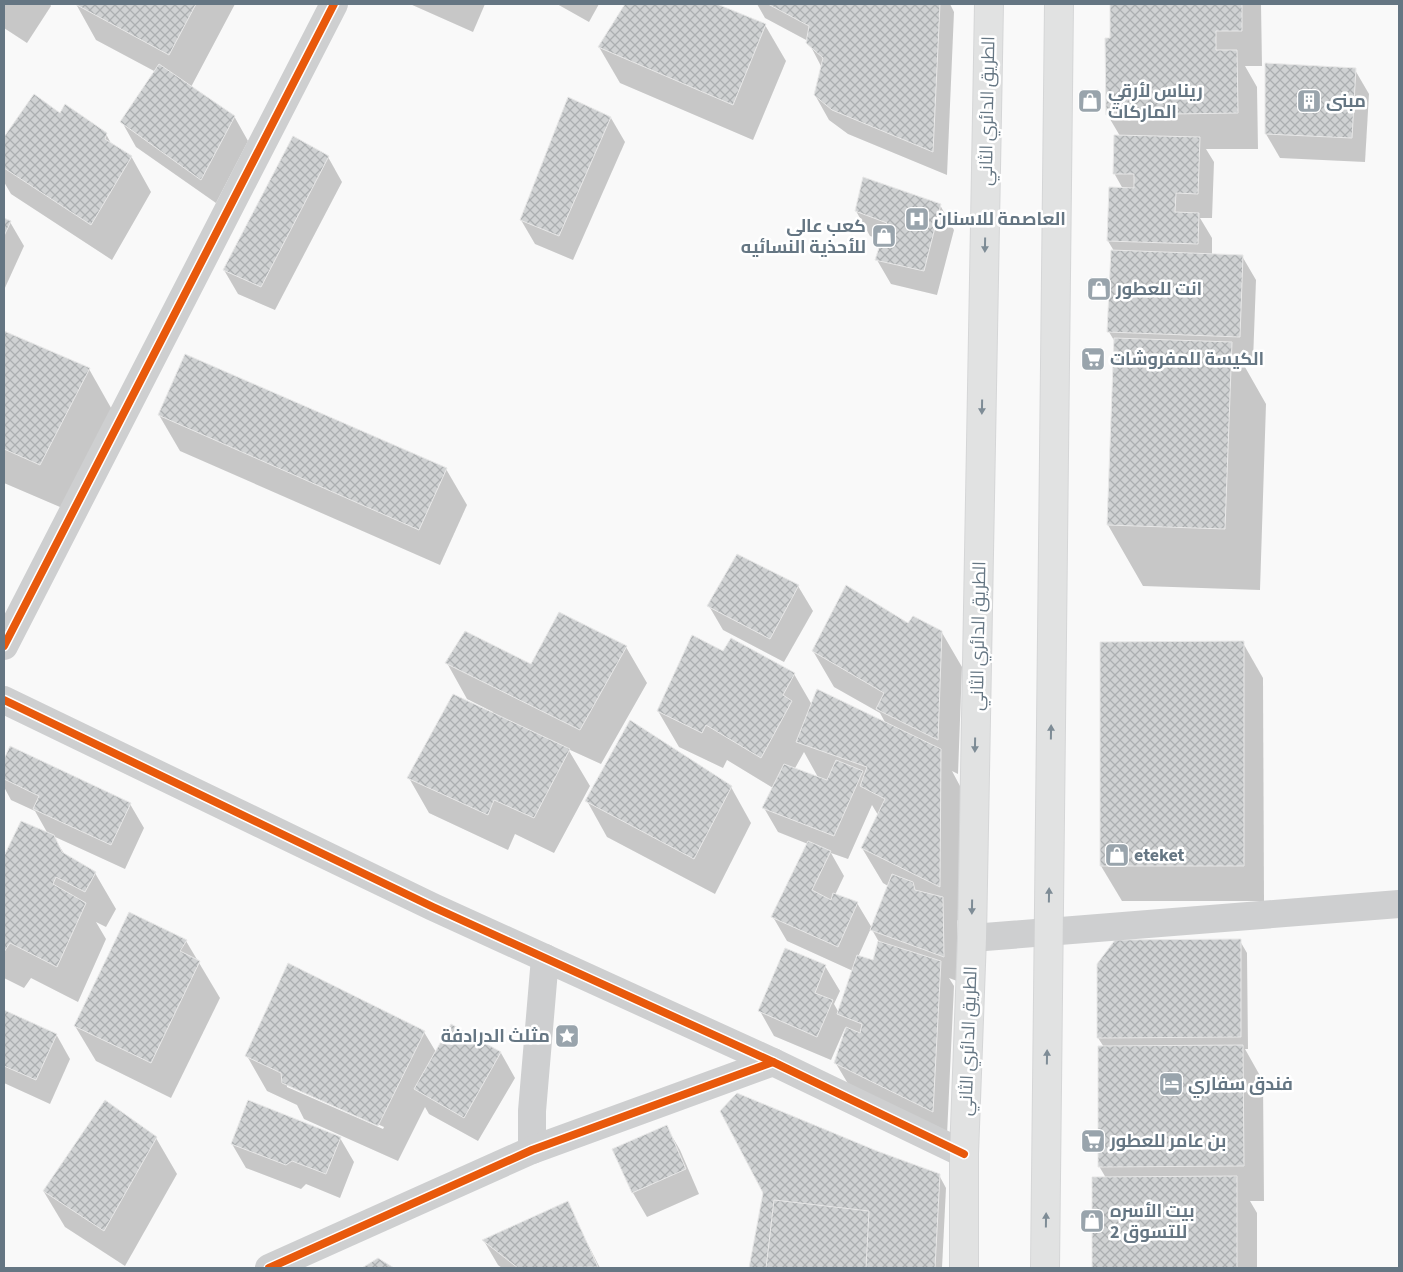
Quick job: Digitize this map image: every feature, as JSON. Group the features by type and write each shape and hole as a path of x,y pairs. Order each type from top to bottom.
{"main road":[{"name":"الطريق الدائري الثاني","path":"964,1268 964,1154 972,938 989,4"},
{"path":"1045,1268 1058,4"}],"street":[{"path":"4,646 334,4"},
{"path":"4,700 432,907 773,1062 964,1154"},
{"path":"972,938 1399,904"},
{"path":"532,1150 532,1111 545,958"},
{"path":"269,1268 532,1150 773,1062"}],"building":[{"path":"75,4 196,4 169,55"},
{"path":"625,4 717,4 766,24 733,105 598,47"},
{"path":"768,4 940,4 933,152 832,110 814,95 823,58 806,43 809,26"},
{"path":"1110,4 1242,4 1242,31 1216,31 1216,50 1237,50 1238,113 1106,115 1105,38 1110,38"},
{"name":"مبنى","path":"1265,63 1356,68 1352,138 1265,134"},
{"path":"159,64 235,116 201,180 120,122"},
{"path":"34,94 60,113 65,104 107,133 105,139 132,156 91,225 4,168 4,137"},
{"path":"568,97 611,117 559,236 520,220"},
{"path":"1114,135 1200,137 1198,194 1176,193 1175,212 1199,213 1198,244 1107,241 1109,187 1134,188 1134,174 1113,174"},
{"path":"293,136 329,156 261,287 223,270"},
{"path":"863,177 941,204 924,271 875,260 887,223 855,211"},
{"path":"4,218 11,221 4,236"},
{"path":"1111,250 1243,255 1240,337 1107,332"},
{"path":"4,331 90,368 40,465 4,449"},
{"path":"1114,338 1232,342 1225,529 1107,525"},
{"path":"185,354 447,468 419,530 158,415"},
{"path":"737,554 799,585 770,639 707,606"},
{"path":"846,585 908,623 913,616 942,631 938,740 876,709 884,693 812,651"},
{"path":"559,612 627,646 580,730 445,663 465,631 531,664"},
{"path":"692,635 723,651 731,638 795,673 783,695 792,701 761,758 706,725 702,733 657,711"},
{"path":"1244,641 1244,866 1100,866 1100,642"},
{"path":"817,689 941,749 940,887 861,848 885,799 860,786 867,767 796,742"},
{"path":"453,694 570,749 534,818 494,800 488,815 407,778"},
{"path":"630,720 732,786 694,859 585,801"},
{"path":"10,746 131,803 111,845 33,809 39,796 4,779 4,759"},
{"path":"836,760 863,771 834,836 762,808 784,764 827,780"},
{"path":"21,821 54,835 62,852 96,872 85,892 56,877 53,884 86,903 57,967 10,943 4,952 4,856"},
{"path":"808,841 831,851 812,890 831,900 833,893 858,902 838,947 771,917"},
{"path":"892,874 913,882 915,890 943,897 944,957 870,930"},
{"path":"129,912 187,940 180,951 200,961 151,1063 74,1026"},
{"path":"1241,939 1241,1037 1097,1038 1097,964 1115,940"},
{"path":"878,941 941,961 933,1112 834,1063 846,1027 860,1033 862,1024 837,1014 857,955 873,960"},
{"path":"785,948 826,965 815,993 833,1000 817,1037 758,1011"},
{"path":"288,963 425,1031 378,1126 282,1083 281,1073 245,1056"},
{"path":"4,1010 57,1034 36,1080 4,1066"},
{"path":"451,1024 501,1052 464,1118 414,1089"},
{"name":"فندق سفاري","path":"1243,1045 1244,1166 1098,1167 1098,1046"},
{"path":"737,1093 877,1151 940,1174 935,1268 749,1268 763,1193 720,1111"},
{"path":"105,1100 157,1137 104,1231 43,1191"},
{"path":"248,1100 341,1137 326,1174 292,1161 286,1165 231,1144"},
{"path":"667,1125 686,1169 632,1193 612,1149"},
{"path":"1237,1176 1237,1268 1092,1268 1092,1177"},
{"path":"774,1200 869,1211 866,1268 766,1268"},
{"path":"568,1201 598,1267 518,1268 482,1240"},
{"path":"378,1258 394,1268 362,1268"}],"cycle path":[{"path":"4,646 334,4"},
{"path":"4,700 433,907 773,1062 964,1154"},
{"path":"269,1268 532,1150 773,1062"}],"place":[{"name":"ريناس لأرقي الماركات","path":"1090,101"},
{"name":"مبنى","path":"1309,101"},
{"name":"العاصمة للاسنان","path":"917,219"},
{"name":"كعب عالي للأحذية النسائيه","path":"884,236"},
{"name":"انت للعطور","path":"1099,289"},
{"name":"الكيسة للمفروشات","path":"1093,359"},
{"name":"eteket","path":"1117,855"},
{"name":"مثلث الدرادفة","path":"567,1036"},
{"name":"فندق سفاري","path":"1171,1084"},
{"name":"بن عامر للعطور","path":"1093,1141"},
{"name":"بيت الأسره للتسوق 2","path":"1092,1221"}]}
